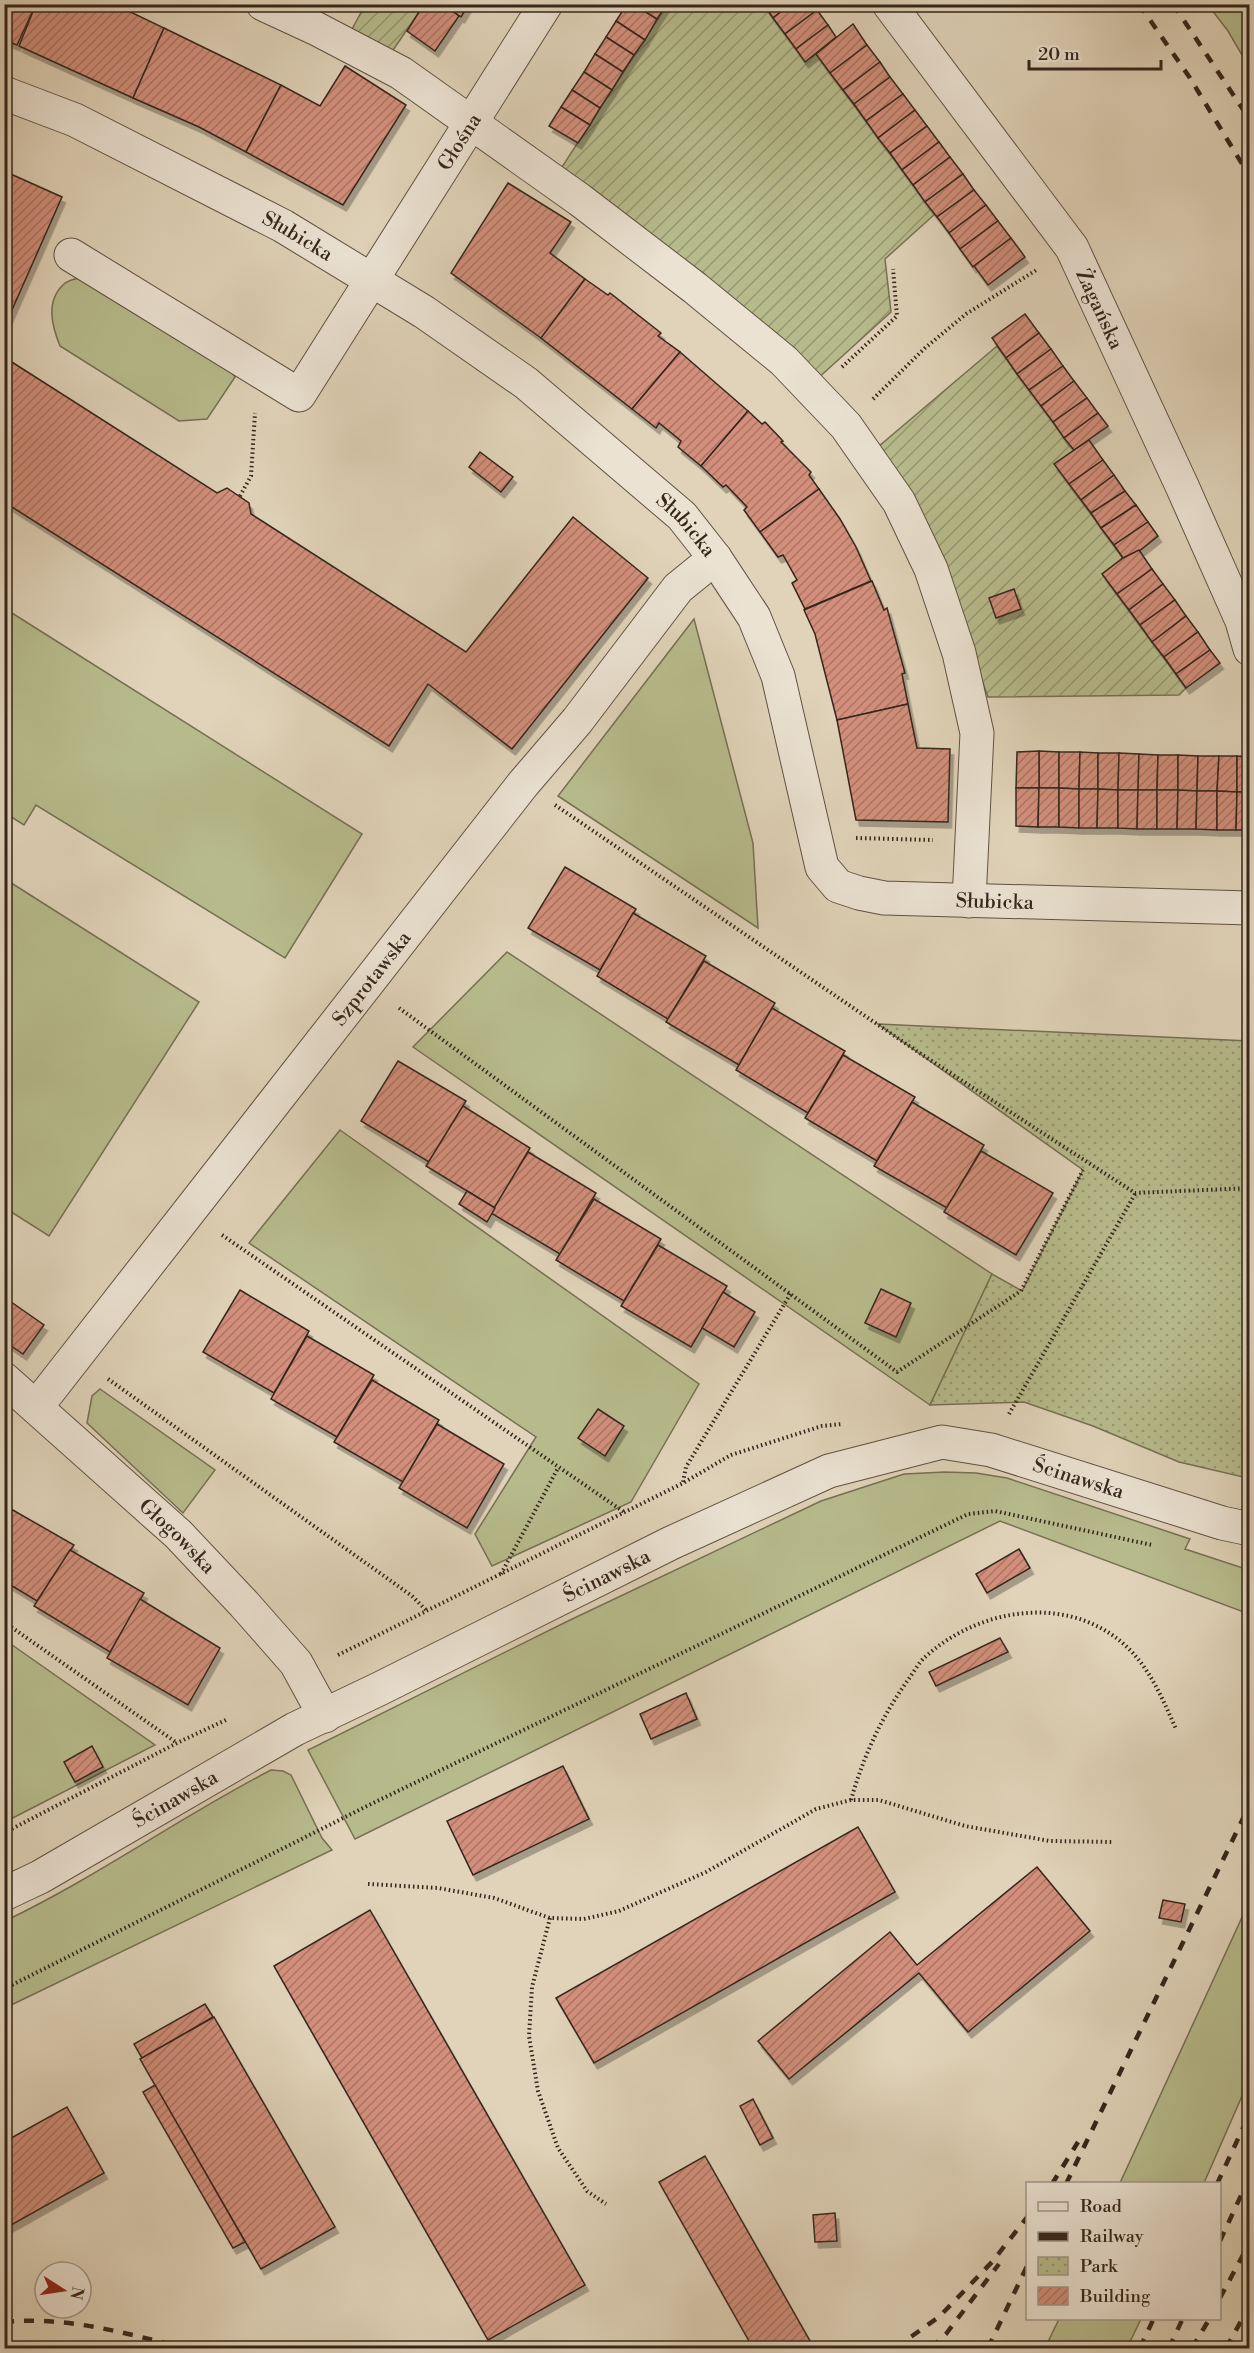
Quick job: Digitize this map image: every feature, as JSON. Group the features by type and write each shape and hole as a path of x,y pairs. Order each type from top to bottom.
{"street":[{"path":"263,4 401,73 580,200 695,288 784,361 846,426 899,502 930,569 958,653 977,733 969,901"},
{"name":"Głośna","path":"71,255 299,394 546,4"},
{"name":"Żagańska","path":"889,4 1072,248 1187,496 1242,621 1250,649"},
{"name":"Słubicka","path":"4,93 75,120 138,151 283,226 372,280 526,383 682,516 715,558 754,617 778,676 822,867 838,886 884,898 1250,908"},
{"name":"Szprotawska","path":"37,1406 523,784 577,721 678,588 715,558"},
{"name":"Głogowska","path":"4,1379 37,1406 177,1534 244,1604 289,1654 303,1674 325,1716"},
{"name":"Ścinawska","path":"4,1894 50,1871 295,1729 671,1543 829,1471 942,1442 991,1450 1222,1523 1250,1529"}],"path":[{"path":"846,426 925,348 966,314 1072,248"},
{"path":"814,393 897,316 893,268"},
{"path":"240,496 245,487"},
{"path":"547,800 921,1054 1135,1193 1250,1188"},
{"path":"858,839 972,840"},
{"path":"398,1007 897,1372 1021,1291 1083,1170"},
{"path":"1007,1417 1011,1406 1135,1193"},
{"path":"221,1234 624,1512"},
{"path":"303,1674 683,1482 686,1467 791,1293"},
{"path":"107,1378 402,1589 426,1611"},
{"path":"501,1574 558,1468"},
{"path":"4,1989 364,1807 968,1514 995,1510 1146,1545 1157,1545"},
{"path":"851,1800 860,1769 877,1731 901,1690 923,1659 956,1634 994,1618 1043,1611 1093,1623 1128,1647 1155,1682 1176,1729"},
{"path":"4,1622 177,1743"},
{"path":"4,1833 177,1743 238,1714"},
{"path":"368,1884 438,1888 494,1898 550,1918 584,1919 619,1911 706,1872 816,1809 851,1800 879,1800 965,1826 1050,1841 1113,1842"},
{"path":"550,1918 532,1988 529,2036 538,2091 558,2148 587,2191 606,2204"}],"green space":[{"path":"365,5 424,5 391,53 350,33"},
{"path":"667,5 763,5 805,61 816,54 935,214 885,259 891,312 816,380 560,170"},
{"path":"1208,5 1238,5 1249,23 1249,67 1228,31"},
{"path":"82,277 220,357 235,377 207,419 179,421 60,346 52,314 54,298 66,283"},
{"path":"997,346 1074,450 1055,464 1123,558 1103,575 1186,688 1179,695 988,697 942,569 878,447"},
{"path":"4,608 362,834 285,958 36,805 24,825 5,813"},
{"path":"694,619 753,843 758,928 558,796"},
{"path":"5,879 199,1002 49,1236 5,1208"},
{"path":"507,952 992,1274 930,1405 413,1047"},
{"path":"878,1024 1249,1041 1250,1468 1243,1477 1179,1462 1093,1426 1024,1402 930,1405 992,1274 1022,1291 1083,1170"},
{"path":"340,1130 699,1384 631,1502 492,1566 475,1534 536,1437 249,1243"},
{"path":"100,1389 215,1470 183,1513 87,1423 92,1396"},
{"path":"976,1473 1007,1478 1190,1539 1185,1549 1249,1570 1249,1614 1000,1521 355,1839 308,1750 568,1621 821,1501 904,1474"},
{"path":"5,1640 155,1745 5,1822"},
{"path":"271,1770 283,1771 291,1775 322,1838 332,1850 5,2008 5,1921 73,1885"},
{"path":"1249,1902 1249,2080 1204,2182 1120,2182"},
{"path":"1058,2320 1141,2320 1127,2348 1045,2348"}],"building":[{"path":"4,4 36,4 17,45 4,40"},
{"path":"36,4 114,4 164,28 133,98 19,46"},
{"path":"424,4 443,4 459,16 435,51 407,31"},
{"path":"443,4 469,4 461,17"},
{"path":"627,4 633,4 657,19 645,40 616,21"},
{"path":"633,4 667,4 657,19"},
{"path":"764,4 791,4 773,18"},
{"path":"791,4 813,4 817,10 785,34 773,18"},
{"path":"817,10 828,25 796,49 785,34"},
{"path":"616,21 645,40 634,55 606,37"},
{"path":"853,24 867,45 830,73 816,54"},
{"path":"828,25 836,37 805,62 796,49"},
{"path":"164,28 281,85 246,152 199,127 133,98"},
{"path":"606,37 634,55 623,72 595,54"},
{"path":"867,45 880,62 843,90 830,73"},
{"path":"595,54 623,72 612,90 584,72"},
{"path":"880,62 890,77 854,104 843,90"},
{"path":"345,66 406,105 343,205 246,152 281,85 320,106"},
{"path":"584,72 612,90 600,108 572,90"},
{"path":"890,77 903,94 866,121 854,104"},
{"path":"572,90 600,108 590,125 561,107"},
{"path":"903,94 915,110 878,138 866,121"},
{"path":"561,107 590,125 578,143 549,126"},
{"path":"915,110 927,126 890,153 878,138"},
{"path":"927,126 939,142 902,170 890,153"},
{"path":"939,142 950,157 913,185 902,170"},
{"path":"950,157 963,174 925,202 913,185"},
{"path":"4,171 62,197 4,328"},
{"path":"963,174 974,190 937,217 925,202"},
{"path":"508,183 571,222 550,253 585,279 541,338 451,273"},
{"path":"974,190 986,205 949,233 937,217"},
{"path":"986,205 998,221 960,249 949,233"},
{"path":"998,221 1011,238 973,267 960,249"},
{"path":"1011,238 1025,257 988,285 974,266"},
{"path":"585,279 608,295 610,293 661,333 658,336 680,352 632,409 541,338"},
{"path":"1025,314 1039,333 1006,358 992,338"},
{"path":"1039,333 1051,349 1017,374 1006,358"},
{"path":"1051,349 1063,366 1029,390 1017,374"},
{"path":"680,352 748,411 701,466 678,447 681,441 659,423 656,428 632,409"},
{"path":"4,357 217,493 227,488 249,503 251,514 466,652 573,517 648,578 512,749 428,684 389,746 4,502"},
{"path":"1063,366 1074,381 1041,406 1029,390"},
{"path":"1074,381 1087,398 1053,422 1041,406"},
{"path":"1087,398 1098,413 1064,438 1053,422"},
{"path":"748,411 762,424 765,422 783,441 781,442 811,472 809,475 819,489 760,532 744,510 747,507 726,485 723,487 701,466"},
{"path":"1098,413 1108,426 1074,450 1064,438"},
{"path":"1089,440 1103,460 1069,484 1054,464"},
{"path":"480,452 513,477 501,492 469,467"},
{"path":"1103,460 1114,475 1081,500 1069,484"},
{"path":"1114,475 1125,491 1091,513 1081,500"},
{"path":"819,489 856,547 871,581 805,609 792,583 797,580 783,555 778,557 760,532"},
{"path":"1125,491 1136,505 1101,528 1091,513"},
{"path":"1136,505 1148,522 1114,545 1101,528"},
{"path":"1148,522 1158,536 1138,552 1123,558 1114,545"},
{"path":"1139,550 1152,569 1117,594 1102,574 1123,558"},
{"path":"1152,569 1163,584 1129,610 1117,594"},
{"path":"872,581 884,610 887,608 905,673 902,674 908,704 837,720 815,634 804,610"},
{"path":"1163,584 1175,600 1140,625 1129,610"},
{"path":"1014,589 1021,609 996,618 989,598"},
{"path":"1175,600 1186,616 1152,642 1140,625"},
{"path":"1186,616 1198,632 1164,657 1152,642"},
{"path":"1198,632 1210,650 1176,674 1164,657"},
{"path":"1210,650 1220,663 1186,688 1176,674"},
{"path":"908,704 917,748 950,749 948,822 856,820 837,720"},
{"path":"1039,751 1059,752 1059,788 1039,788"},
{"path":"1039,751 1039,788 1016,788 1017,752"},
{"path":"1059,752 1080,752 1079,789 1059,788"},
{"path":"1080,752 1098,753 1098,789 1079,789"},
{"path":"1098,753 1119,753 1118,790 1098,789"},
{"path":"1119,753 1139,754 1138,790 1118,790"},
{"path":"1139,754 1158,755 1157,790 1138,790"},
{"path":"1158,755 1178,755 1178,790 1157,790"},
{"path":"1178,755 1198,756 1197,791 1178,790"},
{"path":"1198,756 1219,756 1217,791 1197,791"},
{"path":"1219,756 1237,756 1237,792 1217,791"},
{"path":"1237,756 1250,757 1250,792 1237,792"},
{"path":"1016,788 1039,788 1038,827 1016,826"},
{"path":"1039,788 1059,788 1059,827 1038,827"},
{"path":"1059,788 1079,789 1079,828 1059,827"},
{"path":"1079,789 1098,789 1097,828 1079,828"},
{"path":"1098,789 1118,790 1118,828 1097,828"},
{"path":"1118,790 1138,790 1137,829 1118,828"},
{"path":"1138,790 1157,790 1157,829 1137,829"},
{"path":"1157,790 1178,790 1177,829 1157,829"},
{"path":"1178,790 1197,791 1196,829 1177,829"},
{"path":"1197,791 1217,791 1217,830 1196,829"},
{"path":"1217,791 1237,792 1236,830 1217,830"},
{"path":"1237,792 1250,792 1250,830 1236,830"},
{"path":"565,867 636,909 600,970 528,928"},
{"path":"633,913 706,956 668,1019 597,976"},
{"path":"704,961 775,1003 739,1065 666,1022"},
{"path":"772,1008 845,1051 808,1113 736,1070"},
{"path":"843,1055 915,1097 877,1161 805,1118"},
{"path":"398,1061 466,1101 429,1162 361,1121"},
{"path":"912,1102 984,1145 947,1208 874,1166"},
{"path":"463,1106 530,1148 495,1208 426,1166"},
{"path":"981,1151 1053,1193 1016,1255 944,1212"},
{"path":"528,1152 596,1193 560,1254 491,1213"},
{"path":"467,1191 495,1208 487,1222 459,1204"},
{"path":"594,1199 661,1239 624,1301 556,1260"},
{"path":"658,1245 727,1286 691,1347 621,1306"},
{"path":"881,1289 911,1303 896,1337 865,1323"},
{"path":"240,1290 309,1331 274,1393 203,1352"},
{"path":"723,1292 755,1312 734,1347 702,1328"},
{"path":"4,1297 44,1325 23,1354 4,1341"},
{"path":"307,1336 374,1375 337,1437 271,1399"},
{"path":"372,1380 439,1420 403,1482 334,1442"},
{"path":"598,1409 624,1426 605,1456 578,1438"},
{"path":"437,1424 504,1464 467,1528 399,1488"},
{"path":"4,1505 74,1545 37,1601 4,1581"},
{"path":"1019,1549 1030,1568 987,1593 976,1574"},
{"path":"70,1550 144,1593 110,1652 34,1606"},
{"path":"140,1599 220,1648 188,1705 107,1658"},
{"path":"1000,1638 1008,1652 936,1686 929,1672"},
{"path":"686,1693 697,1719 651,1739 640,1714"},
{"path":"92,1746 103,1767 75,1782 64,1762"},
{"path":"563,1766 589,1819 473,1875 447,1821"},
{"path":"858,1827 895,1892 594,2063 556,1998"},
{"path":"1037,1867 1090,1931 968,2032 919,1973 789,2079 758,2041 890,1932 917,1965"},
{"path":"1163,1900 1185,1904 1181,1922 1159,1918"},
{"path":"370,1910 585,2285 488,2340 274,1966"},
{"path":"205,2004 213,2017 142,2058 134,2044"},
{"path":"214,2017 335,2227 261,2269 140,2059"},
{"path":"155,2085 245,2242 233,2248 143,2092"},
{"path":"753,2099 773,2138 760,2145 740,2106"},
{"path":"67,2107 104,2173 4,2229 4,2142"},
{"path":"705,2156 810,2341 797,2348 753,2348 659,2182"},
{"path":"835,2213 837,2241 815,2242 813,2215"}],"railway":[{"path":"1139,4 1190,78 1250,177"},
{"path":"1173,4 1250,120"},
{"path":"1067,2182 1250,1804"},
{"path":"1218,2182 1250,2113"},
{"path":"1053,2182 1078,2142"},
{"path":"1221,2239 1250,2176"},
{"path":"895,2348 939,2317 992,2262 1026,2219"},
{"path":"1221,2296 1250,2242"},
{"path":"931,2348 946,2334 999,2264"},
{"path":"988,2348 1026,2268"},
{"path":"1226,2348 1250,2305"},
{"path":"1140,2348 1153,2320"},
{"path":"1169,2348 1182,2320"},
{"path":"1192,2348 1209,2320"},
{"path":"4,2322 51,2321 96,2327 185,2348"}]}
